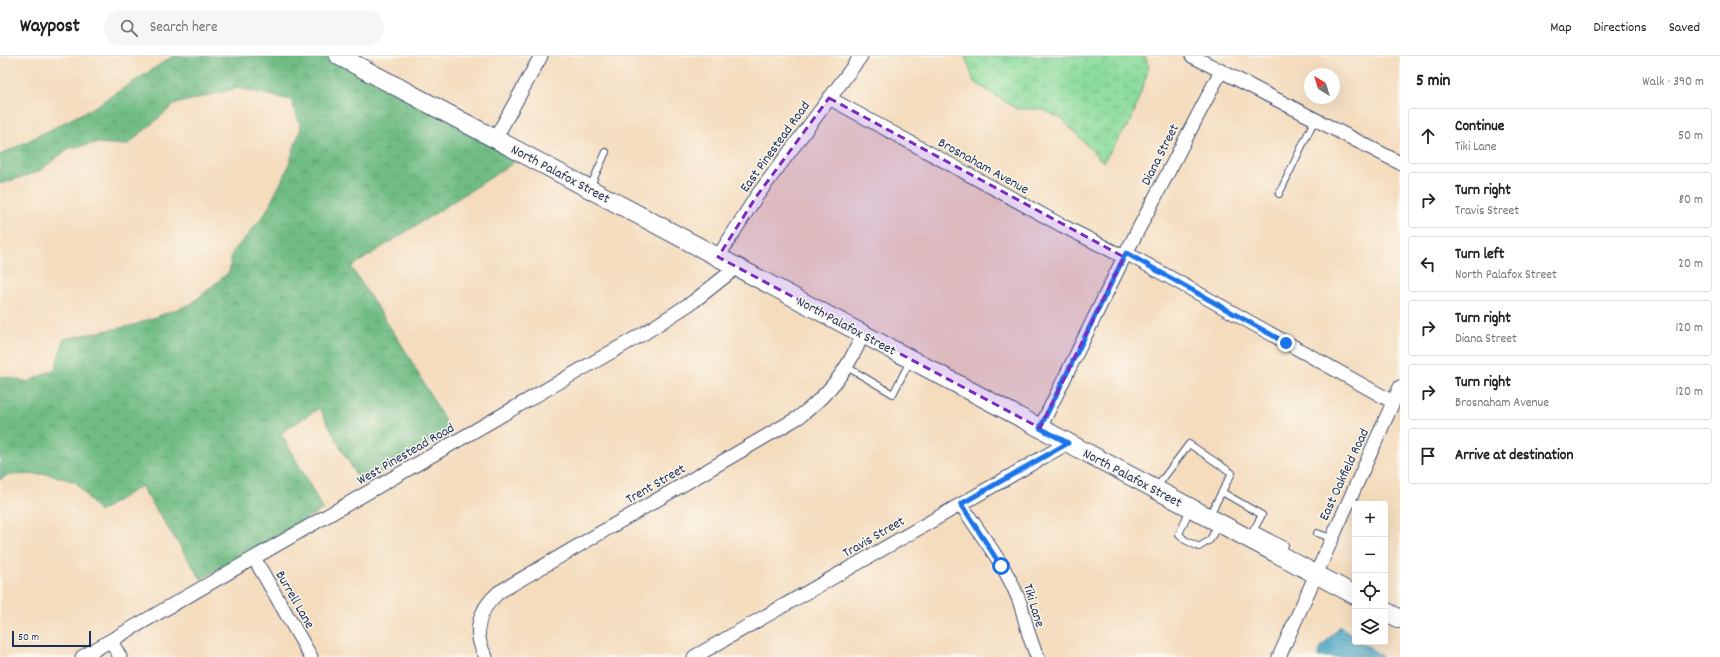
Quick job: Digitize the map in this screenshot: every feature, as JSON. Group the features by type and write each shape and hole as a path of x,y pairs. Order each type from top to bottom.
{"main road":[{"name":"North Palafox Street","path":"339,56 911,358 1191,508 1214,520 1251,534 1279,555 1352,593"},
{"path":"1388,613 1400,619"}],"street":[{"path":"495,139 541,56"},
{"name":"East Pinestead Road","path":"718,257 756,197 861,56"},
{"path":"1192,56 1400,163"},
{"name":"Diana Street","path":"1040,428 1125,255 1221,71"},
{"name":"Brosnaham Avenue","path":"829,98 1061,225 1125,255 1393,402"},
{"name":"West Pinestead Road","path":"82,657 646,332 694,301 737,267"},
{"name":"Trent Street","path":"486,657 479,641 478,629 480,617 489,600 499,592 799,417 826,394 847,367 863,333"},
{"name":"East Oakfield Road","path":"1279,657 1331,538 1400,387"},
{"name":"Travis Street","path":"694,657 1068,443"},
{"name":"Tiki Lane","path":"961,504 1011,581 1017,595 1027,632 1038,657"},
{"name":"Burrell Lane","path":"254,558 311,657"},
{"path":"111,641 120,657"}],"lane":[{"path":"1279,194 1315,119"},
{"path":"590,189 606,152"},
{"path":"847,367 893,394 911,358"},
{"path":"1155,489 1189,444 1232,473 1222,492 1210,540 1199,547 1185,540 1179,534 1191,508"},
{"path":"1222,492 1262,515 1251,534"},
{"path":"1318,533 1331,538"}],"highlighted area":[{"path":"829,98 1124,257 1040,428 718,257 756,197"}],"green space":[{"path":"173,56 327,56 517,156 512,164 351,267 405,350 450,430 361,484 319,408 281,433 323,509 201,579 141,486 99,512 76,482 48,474 7,475 0,480 0,376 28,382 55,369 64,339 134,325 191,304 229,272 232,253 265,214 287,170 301,127 291,100 238,88 175,104 127,145 97,143 69,148 38,172 0,184 0,155 93,108"},
{"path":"965,56 1145,56 1149,68 1131,121 1103,162 1062,119 1041,109 1017,109 974,82"}],"water":[{"path":"1340,626 1352,635 1352,645 1366,645 1383,657 1318,657 1321,647"}],"route":[{"path":"1001,566 961,504 1068,443 1040,428 1126,253 1286,343"}]}
